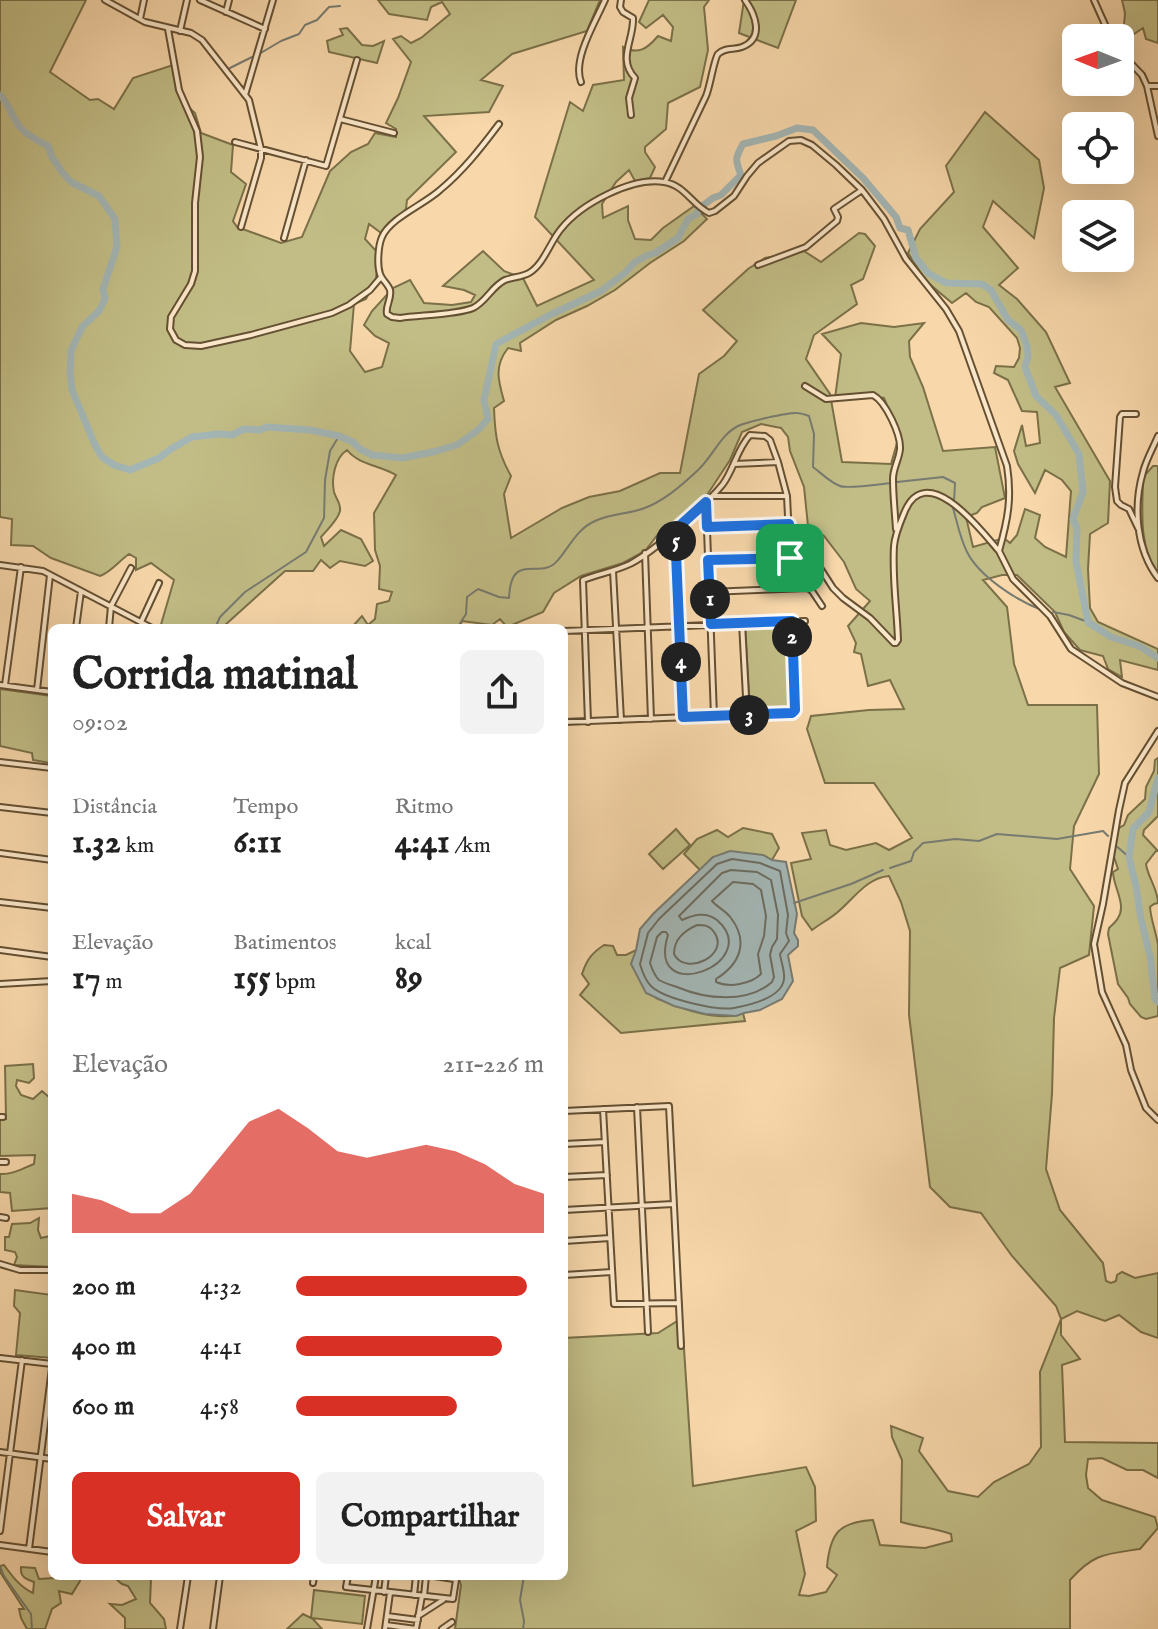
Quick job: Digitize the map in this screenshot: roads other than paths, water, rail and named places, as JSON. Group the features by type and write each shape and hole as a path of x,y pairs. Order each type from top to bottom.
{"street":[{"path":"105,0 140,19 199,38 249,100 261,158 241,227"},
{"path":"140,19 144,0"},
{"path":"180,31 187,0"},
{"path":"200,0 265,29"},
{"path":"226,12 229,0"},
{"path":"245,95 273,0"},
{"path":"581,82 578,76 586,40 605,0"},
{"path":"621,0 620,7 633,18 634,23 628,41 627,66 635,78 629,98 631,115"},
{"path":"665,182 712,83 718,55 724,50 740,48 755,36 756,20 745,0"},
{"path":"1094,0 1105,24"},
{"path":"168,29 179,90 197,131 200,157 195,203 195,271 191,284 171,317 170,329 176,340 185,345 201,346 318,318 349,305 370,290 381,277"},
{"path":"235,142 326,166 357,60"},
{"path":"1134,67 1147,86 1158,136"},
{"path":"1147,86 1158,86"},
{"path":"340,119 394,133"},
{"path":"499,124 439,192 383,233 380,243 381,277 390,290 385,310 387,314 392,317 473,308 497,285 531,272 563,226 603,197 625,187 665,182 680,187 702,210 709,213 715,211 734,196 758,163 789,141 801,140 812,145 862,190 884,219 906,259 946,309 959,331 1007,466 1011,486 1010,507 999,551"},
{"path":"284,238 306,160"},
{"path":"758,265 814,242 837,221 834,209 862,190"},
{"path":"708,560 808,557 815,560 843,598 870,618 892,642 898,640 893,475 900,446 898,436 884,404 873,395 826,399 805,386"},
{"path":"1136,414 1122,414 1120,417 1114,483 1117,501 1129,509 1139,530"},
{"path":"588,722 583,580 636,560 675,530 726,479 750,435 765,436 770,440 778,462 787,496 790,558"},
{"path":"1158,436 1143,469 1138,493 1141,546 1158,578"},
{"path":"734,464 778,462"},
{"path":"897,532 908,504 918,494 928,492 941,496 958,507 999,551 1013,579 1050,616 1071,649 1122,683 1158,697"},
{"path":"712,496 787,496"},
{"path":"706,502 714,716"},
{"path":"707,527 789,524"},
{"path":"675,530 683,717"},
{"path":"645,553 651,719"},
{"path":"0,565 43,571 111,606 138,624"},
{"path":"21,567 3,685 48,691"},
{"path":"109,624 111,606 131,568"},
{"path":"613,570 621,720"},
{"path":"37,690 50,575"},
{"path":"140,624 159,583"},
{"path":"709,592 802,588 812,591 822,606"},
{"path":"77,624 81,591"},
{"path":"568,722 792,713 795,710 792,621"},
{"path":"568,631 805,621"},
{"path":"742,623 747,715"},
{"path":"1158,731 1125,783 1094,944 1102,992 1126,1045 1131,1070 1146,1108 1158,1120"},
{"path":"0,762 48,768"},
{"path":"0,807 48,813"},
{"path":"0,853 48,859"},
{"path":"0,902 48,908"},
{"path":"0,950 48,956"},
{"path":"0,984 48,981"},
{"path":"568,1111 669,1106 681,1346"},
{"path":"637,1107 648,1332"},
{"path":"603,1109 614,1304 679,1303"},
{"path":"568,1144 605,1142"},
{"path":"568,1177 607,1175"},
{"path":"568,1210 674,1204"},
{"path":"568,1241 610,1238"},
{"path":"0,1264 20,1270 48,1270"},
{"path":"568,1275 612,1272"},
{"path":"0,1358 48,1365"},
{"path":"0,1531 22,1360"},
{"path":"29,1549 48,1399"},
{"path":"0,1452 48,1459"},
{"path":"0,1476 7,1478"},
{"path":"0,1545 48,1551"},
{"path":"180,1629 187,1580"},
{"path":"213,1629 219,1580"},
{"path":"347,1580 346,1587 444,1599 454,1598 456,1580"},
{"path":"367,1629 375,1580"},
{"path":"386,1580 386,1627 416,1629 425,1580"},
{"path":"414,1595 416,1580"},
{"path":"387,1616 418,1618 444,1599"},
{"path":"442,1629 452,1622"}],"water":[{"path":"730,851 763,855 786,862 797,914 794,933 798,940 798,946 788,955 793,981 782,999 760,1010 736,1016 705,1014 674,1006 646,993 631,964 640,929 653,914 713,857"}],"waterway":[{"path":"259,54 299,34 305,25 317,20 329,7 340,6"},
{"path":"230,68 252,57"},
{"path":"0,95 20,127 48,146 52,157 71,182 99,196 115,219 117,247 103,289 105,299 99,311 82,327 71,351 70,373 72,390 102,457 130,470 159,458 192,437 232,435 244,429 267,427 339,436 372,455 402,458 457,445 488,419 484,400 496,344 601,291 635,262 678,238 688,219 721,195 741,175 737,159 743,144 797,128 813,130 863,178 896,217 900,228 908,230 916,258 928,273 946,283 982,284 991,290 1008,320 1021,330 1027,346 1025,367 1036,396 1056,415 1079,454 1083,492 1073,519 1077,528 1076,562 1088,622 1111,637 1139,646 1158,658"},
{"path":"460,624 466,614 467,597 478,589 509,598 515,574 521,570 551,566 589,524 642,509 665,498 702,466 726,435 743,424 792,413 809,416 814,434 813,467 844,487 891,483"},
{"path":"217,624 245,592 306,552 324,518 330,451 339,436"},
{"path":"897,482 943,477 955,483 954,501"},
{"path":"953,508 965,547 980,570 1010,594 1042,610"},
{"path":"1053,612 1088,622"},
{"path":"1158,778 1149,812 1133,829 1129,857 1158,1002"},
{"path":"890,868 911,861 914,852 923,843 955,839 979,841 997,834 1057,839 1103,831 1108,836"},
{"path":"1115,845 1129,857"},
{"path":"794,903 883,870"},
{"path":"0,1566 31,1614 32,1629"},
{"path":"523,1580 520,1600 523,1629"}]}
